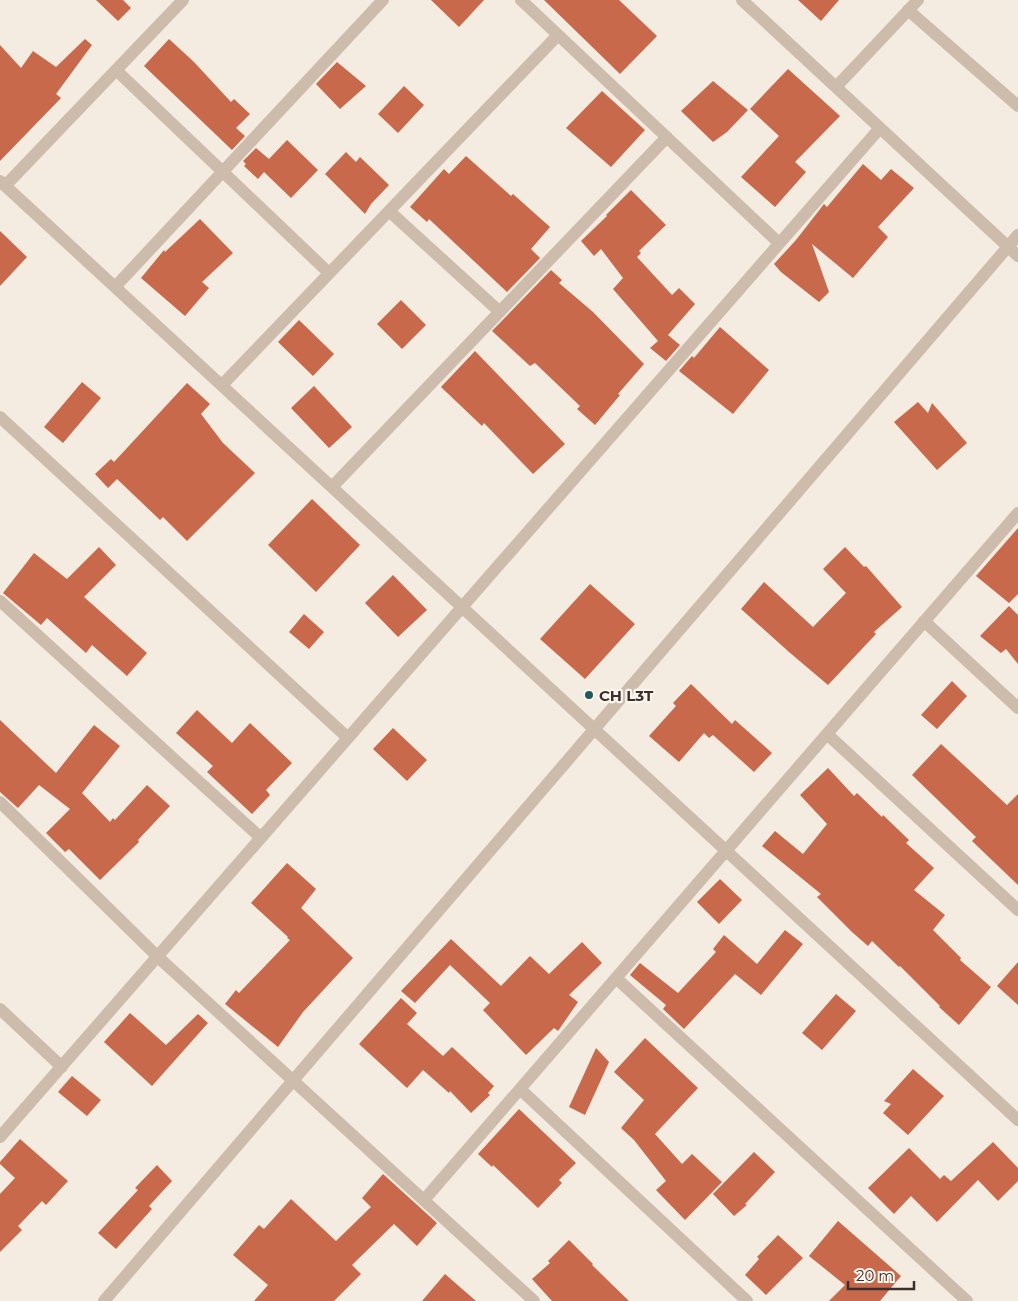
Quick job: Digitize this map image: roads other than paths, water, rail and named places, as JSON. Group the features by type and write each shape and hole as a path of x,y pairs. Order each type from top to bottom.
{"street":[{"path":"183,0 3,183 1018,1120"},
{"path":"115,287 383,0"},
{"path":"521,0 779,243"},
{"path":"742,0 1018,256"},
{"path":"836,87 918,0"},
{"path":"908,10 1018,106"},
{"path":"222,385 558,35"},
{"path":"116,70 329,273"},
{"path":"0,1137 880,128"},
{"path":"332,487 667,137"},
{"path":"389,211 500,312"},
{"path":"104,1301 1018,235"},
{"path":"0,417 348,738"},
{"path":"424,1200 1018,513"},
{"path":"0,601 261,838"},
{"path":"924,621 1018,708"},
{"path":"827,734 1018,910"},
{"path":"0,802 158,957 534,1301"},
{"path":"616,978 967,1301"},
{"path":"0,1009 62,1067"},
{"path":"520,1089 747,1301"}],"place":[{"name":"CH L3T","path":"589,695"}]}
